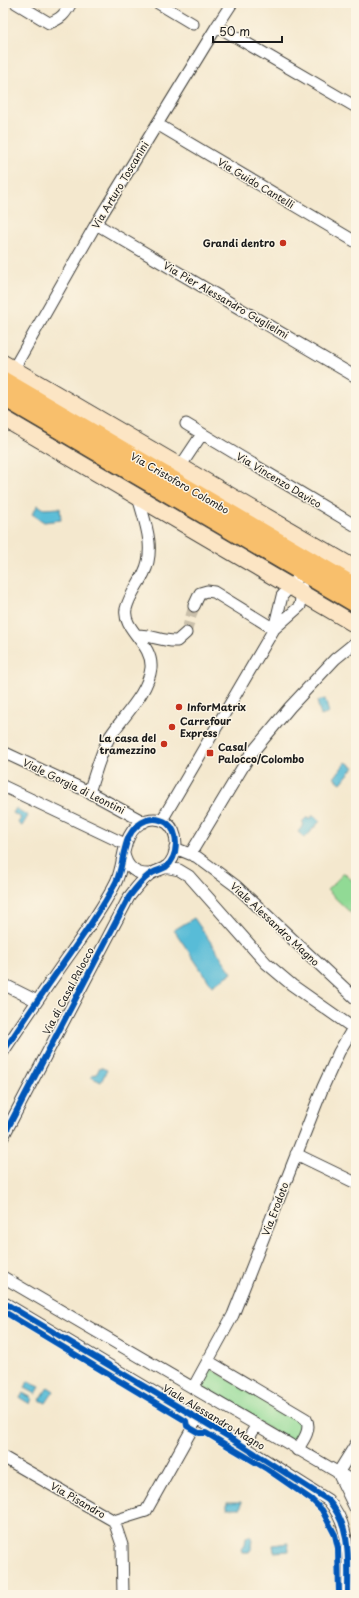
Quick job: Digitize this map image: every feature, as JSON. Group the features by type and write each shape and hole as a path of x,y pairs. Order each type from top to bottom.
{"main road":[{"name":"Via Cristoforo Colombo","path":"6,371 356,587"},
{"name":"Via Cristoforo Colombo","path":"3,397 75,439 308,558 356,604"}],"street":[{"path":"16,3 49,23 58,20 64,15 71,3"},
{"path":"158,3 193,24"},
{"name":"Via Arturo Toscanini","path":"6,371 232,3"},
{"path":"217,26 356,107"},
{"name":"Via Guido Cantelli","path":"157,124 356,242"},
{"name":"Via Pier Alessandro Guglielmi","path":"96,224 356,377"},
{"name":"Via Cristoforo Colombo","path":"6,371 180,467 308,558 356,569"},
{"path":"3,418 356,625"},
{"name":"Via Vincenzo Davico","path":"186,424 356,526"},
{"path":"180,467 202,434"},
{"path":"75,439 86,466"},
{"path":"90,792 109,739 129,713 150,673 150,657 127,621 126,610 131,595 144,573 150,552 148,535 138,497"},
{"path":"274,629 299,607 296,589 308,558"},
{"path":"162,820 274,629 281,599 296,589"},
{"path":"194,606 200,593 207,591 214,592 274,629"},
{"path":"137,635 147,635 168,642 178,641 186,633"},
{"path":"191,853 250,755 290,707 336,659 356,642"},
{"name":"Viale Gorgia di Leontini","path":"3,752 90,792 144,822"},
{"path":"3,786 124,849"},
{"path":"150,874 140,874 131,869 126,863 124,849 132,832 144,822 152,819 162,820 172,829 176,848 172,858 165,867 179,870 192,878 266,963 292,984 355,1027"},
{"name":"Viale Alessandro Magno","path":"176,848 191,853 251,899 356,1000"},
{"name":"Via di Casal Palocco","path":"3,1052 100,909 116,881 124,849"},
{"name":"Via di Casal Palocco","path":"3,1137 129,897 136,887 150,874 165,867"},
{"path":"3,984 37,1001"},
{"name":"Via Erodoto","path":"193,1388 235,1311 329,1072 355,1027"},
{"path":"296,1154 356,1183"},
{"name":"Viale Alessandro Magno","path":"3,1277 297,1450 356,1483"},
{"name":"Viale Alessandro Magno","path":"3,1302 81,1347 316,1491 332,1505 339,1515 344,1529 352,1570 348,1595"},
{"path":"208,1361 306,1419 308,1423 308,1430 297,1450"},
{"name":"Via Pisandro","path":"3,1458 114,1520 146,1511 192,1429 195,1418"},
{"path":"244,1446 256,1426"},
{"path":"356,1444 338,1473 356,1510"},
{"path":"114,1520 122,1545 123,1595"}],"green space":[{"path":"344,873 356,884 356,918 327,890"},
{"path":"210,1368 305,1424 294,1443 200,1387"}],"water":[{"path":"38,505 44,509 60,508 61,520 44,522 32,514"},
{"path":"325,699 329,713 321,716 317,701"},
{"path":"346,762 354,767 341,783 334,778"},
{"path":"16,808 28,816 22,826 18,823 21,818 13,813"},
{"path":"313,815 320,821 305,838 298,832 304,824 302,822 306,818 311,818"},
{"path":"194,918 232,973 212,986 174,930"},
{"path":"100,1067 107,1070 101,1082 91,1077 93,1074 96,1075"},
{"path":"28,1381 40,1386 36,1394 25,1388"},
{"path":"48,1387 54,1391 46,1403 40,1400"},
{"path":"23,1393 32,1398 30,1404 20,1398"},
{"path":"227,1502 241,1502 241,1508 227,1508"},
{"path":"249,1536 253,1539 252,1548 249,1552 242,1552 241,1549 245,1544 246,1537"},
{"path":"288,1543 289,1551 274,1552 273,1545"}],"tunnel":[{"path":"186,633 194,606"}],"cycle path":[{"path":"3,1052 106,901 119,874 125,847 132,831 138,825 147,820 157,819 167,823 171,827 176,839 175,851 170,863 166,867 153,872 146,877 129,897 3,1137"},
{"path":"3,1302 229,1437 328,1500 336,1510 345,1533 348,1557 348,1595"},
{"path":"3,1311 186,1421 187,1426 199,1433 206,1433 267,1469 312,1500 322,1510 335,1535 338,1548 339,1595"}],"place":[{"name":"Grandi dentro","path":"283,243"},
{"name":"InforMatrix","path":"179,707"},
{"name":"Carrefour Express","path":"172,727"},
{"name":"La casa del tramezzino","path":"164,744"},
{"name":"Casal Palocco/Colombo","path":"210,753"}]}
